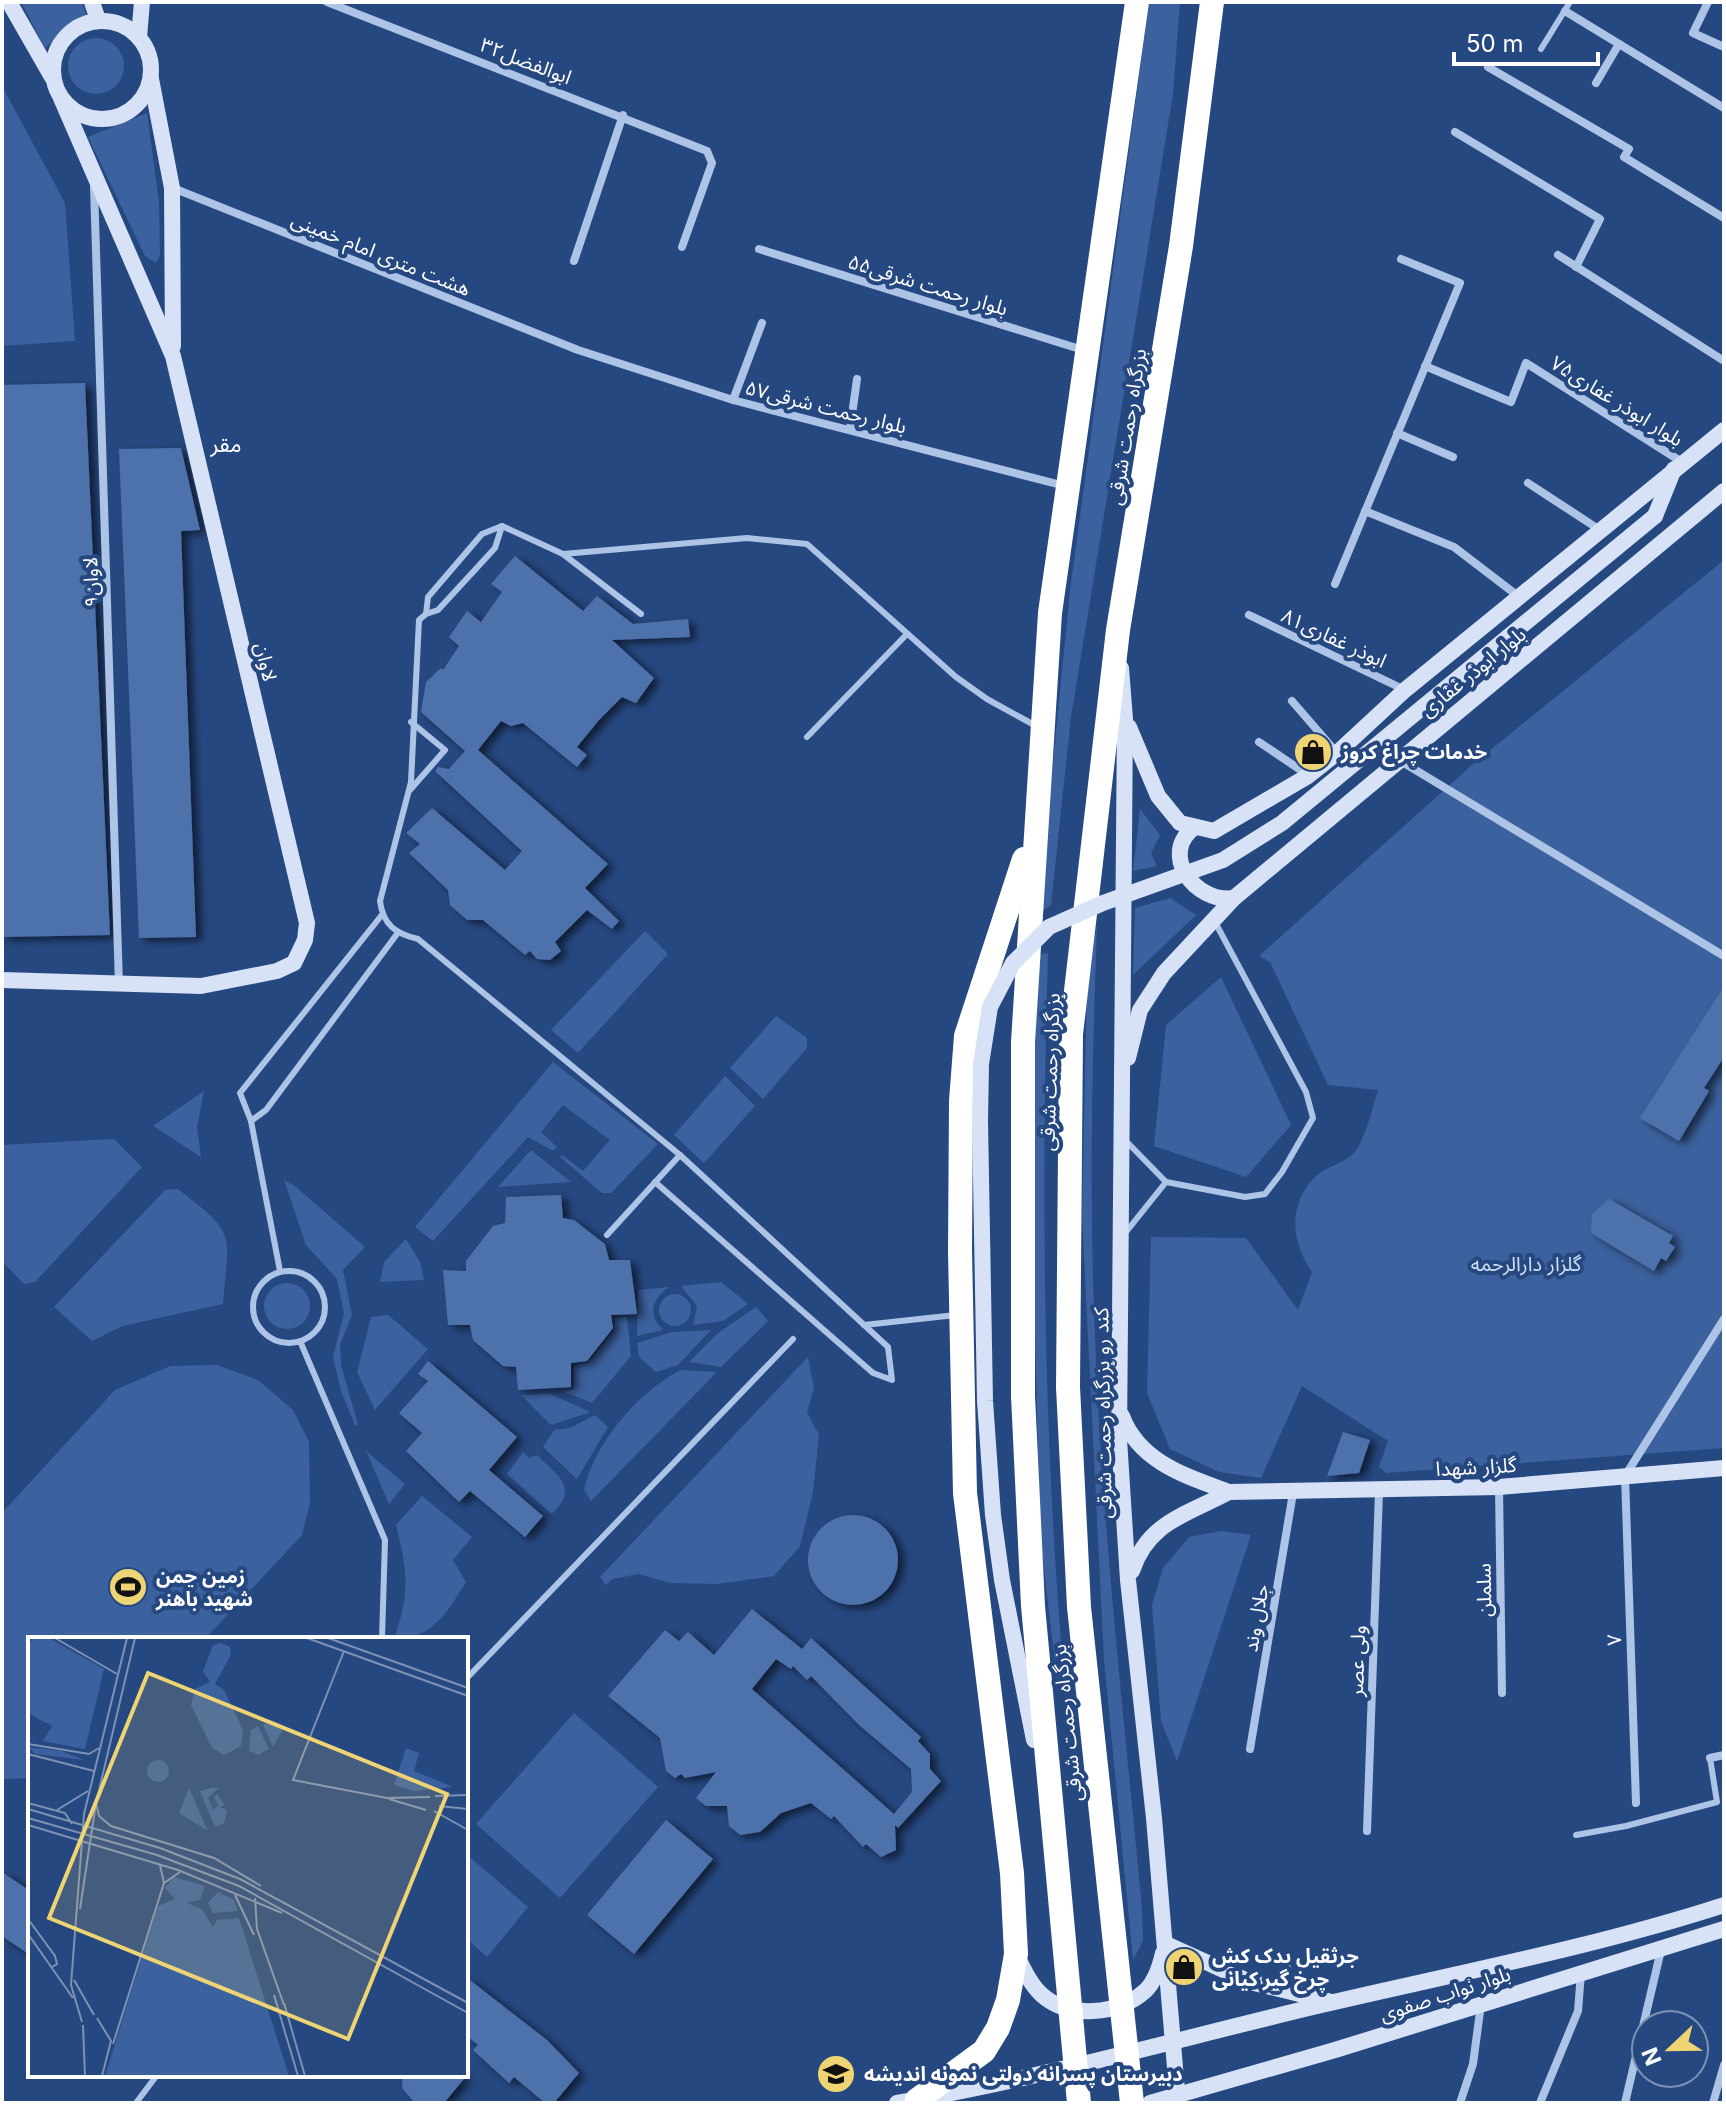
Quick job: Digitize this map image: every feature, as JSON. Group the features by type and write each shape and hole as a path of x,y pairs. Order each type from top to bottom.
{"highway":[{"name":"بزرگراه رحمت شرقی","path":"1079,2103 1033,1606 1023,1396 1023,1042 1050,613 1137,2"},
{"name":"بزرگراه رحمت شرقی","path":"1132,2103 1079,1607 1068,1387 1071,1034 1118,630 1183,232 1212,2"},
{"path":"907,2101 984,2051 998,2028 1008,2000 1016,1954 1012,1873 965,1493 961,1101 966,1036 1012,901 1038,811"}],"main road":[{"path":"9,2 61,98 81,115 107,119 131,109 140,100 150,76"},
{"path":"92,2 98,20"},
{"path":"142,2 139,37 150,62 150,76 172,188 173,356"},
{"path":"53,79 53,58 62,39 78,25 98,20 121,24 139,37"},
{"name":"لاوان","path":"2,980 119,986 201,986 277,971 294,963 305,940 307,923 173,356 61,98"},
{"name":"بلوار ابوذر غفاری","path":"1195,827 1214,831 1308,776 1518,596 1724,430"},
{"path":"1053,1831 1002,1580 993,1515 985,1401 981,1064 990,1007 1022,952 1049,927 1103,903 1223,860 1282,823 1655,516 1679,465"},
{"name":"بلوار ابوذر غفاری","path":"1122,1083 1140,1010 1164,973 1234,898 1724,491"},
{"path":"1118,630 1125,719 1158,796 1180,823 1195,827"},
{"name":"کند رو بزرگراه رحمت شرقی","path":"1125,719 1119,1408 1128,1580 1166,1944 1178,2099"},
{"path":"1195,827 1185,834 1179,846 1186,874 1193,887 1212,899 1234,898"},
{"name":"گلزار شهدا","path":"1119,1408 1129,1436 1157,1462 1229,1492 1379,1492 1499,1487 1724,1468"},
{"name":"گلزار شهدا","path":"1128,1580 1139,1550 1151,1533 1229,1492"},
{"name":"بلوار نواب صفوی","path":"907,2101 1000,2084 1173,2040 1542,1955 1724,1905"},
{"name":"بلوار نواب صفوی","path":"1150,2103 1178,2099 1724,1929"},
{"path":"1016,1954 1039,1993 1067,2010 1086,2011 1120,2006 1145,1991 1159,1968 1166,1944 1250,1982 1333,2002"},
{"path":"1542,1955 1549,1983"}],"street":[{"name":"ابوالفضل۳۲","path":"327,2 623,115 711,155 712,163 682,247"},
{"path":"1708,2 1693,33 1724,47"},
{"path":"1565,11 1724,108"},
{"path":"1596,83 1619,44"},
{"path":"1488,67 1629,149 1624,157 1724,218"},
{"path":"574,261 623,115"},
{"path":"1455,132 1600,219 1576,267"},
{"name":"۹لاوان","path":"94,177 119,986"},
{"name":"هشت متری امام خمینی","path":"172,188 578,350"},
{"name":"بلوار رحمت شرقی۵۵","path":"759,249 1087,351"},
{"path":"1558,255 1724,361"},
{"path":"1335,584 1460,283 1401,259"},
{"path":"733,400 762,323"},
{"name":"۵۷بلوار رحمت شرقی","path":"578,350 733,400 1068,487"},
{"name":"بلوار ابوذر غفاری۷۵","path":"1425,366 1511,402 1526,363 1679,465"},
{"path":"850,429 857,379"},
{"path":"1397,433 1453,457"},
{"path":"1528,483 1600,530"},
{"path":"1365,511 1454,547 1518,596"},
{"name":"۸۱ابوذر غفاری","path":"1249,615 1405,690"},
{"path":"1292,701 1337,753"},
{"path":"1259,742 1308,776"},
{"path":"1398,759 1724,956"},
{"path":"1625,1476 1724,1319"},
{"name":"۷","path":"1625,1476 1636,1803"},
{"name":"سلملن","path":"1499,1487 1502,1693"},
{"name":"ولی عصر","path":"1367,1831 1379,1492"},
{"name":"جلال وند","path":"1250,1749 1293,1493"},
{"path":"1710,1758 1724,1755"},
{"path":"1625,2103 1661,1950"},
{"path":"1540,2103 1578,2011 1581,1973"},
{"path":"1460,2103 1473,2064 1481,2004"},
{"path":"1713,2103 1724,2065"}],"lane":[{"path":"1541,49 1570,2"},
{"path":"502,526 495,548 438,610 419,620 407,793 380,901 381,916 397,934 418,939 680,1155 888,1347 892,1380 873,1373 655,1182"},
{"path":"426,614 428,597 482,534 502,526 563,554 641,614"},
{"path":"563,554 747,538 807,544 907,634 987,699 1043,730"},
{"path":"807,737 907,634"},
{"path":"407,793 445,750 411,722"},
{"path":"280,1271 251,1121 240,1093 381,916"},
{"path":"1122,1138 1166,1182 1245,1197 1265,1194 1282,1172 1313,1118 1306,1092 1214,920"},
{"path":"251,1121 266,1110 397,934"},
{"path":"607,1235 680,1155"},
{"path":"1121,1238 1166,1182"},
{"path":"280,1271 304,1274 322,1292 324,1316 319,1327 300,1341 277,1341 259,1327 254,1317 255,1294 260,1284 280,1271"},
{"path":"864,1325 961,1315"},
{"path":"468,1677 793,1339"},
{"path":"300,1341 385,1540 382,1637"},
{"path":"1576,1835 1626,1826 1717,1802 1710,1758"},
{"path":"136,2103 156,2077"}],"green space":[{"path":"21,2 82,2 86,14 45,48"},
{"path":"1149,2 1180,2 1173,94 1071,717 1051,905 1038,914 1070,591"},
{"path":"96,38 116,46 124,66 116,86 96,94 76,86 68,66 76,46"},
{"path":"2,86 65,203 75,341 2,346"},
{"path":"147,113 159,202 160,255 156,263 145,256 88,137"},
{"name":"گلزار دارالرحمه","path":"1724,560 1724,1448 1386,1473 1379,1467 1388,1441 1302,1386 1261,1478 1219,1472 1170,1449 1147,1393 1151,1237 1246,1238 1298,1310 1312,1272 1296,1236 1296,1211 1300,1199 1316,1176 1357,1149 1378,1090 1328,1085 1270,962 1259,956 1472,765"},
{"path":"1140,809 1160,835 1151,853 1157,866 1133,871"},
{"path":"1170,898 1196,915 1133,975 1135,908"},
{"path":"1097,925 1092,1131 1093,1285 1108,1551 1142,1908 1143,1941 1133,1960 1104,1660 1082,1216 1087,979"},
{"path":"645,931 668,954 578,1053 551,1030"},
{"path":"1048,953 1046,1316 1052,1497 1064,1678 1058,1690 1040,1534 1030,1137 1038,955"},
{"path":"1221,977 1291,1125 1246,1177 1154,1146 1166,1025"},
{"path":"776,1016 807,1038 807,1048 763,1099 730,1068"},
{"path":"553,1062 658,1144 611,1193 602,1193 560,1157 562,1155 583,1171 610,1140 563,1105 541,1132 557,1147 553,1151 528,1137 433,1241 415,1227"},
{"path":"725,1076 755,1106 704,1163 674,1135"},
{"path":"204,1091 197,1127 201,1157 153,1126"},
{"path":"114,1139 142,1167 35,1282 24,1284 2,1261 2,1145"},
{"path":"531,1150 571,1182 498,1187"},
{"path":"284,1180 365,1247 343,1270 352,1315 340,1345 341,1365 358,1425 355,1425 341,1391 333,1357 344,1313 337,1279 306,1245"},
{"path":"178,1189 211,1216 225,1236 227,1262 223,1304 122,1326 92,1341 54,1307 165,1190"},
{"path":"406,1239 420,1262 424,1280 380,1282 384,1262"},
{"path":"721,1282 748,1304 723,1321 693,1325 697,1306 681,1286"},
{"path":"287,1283 303,1290 310,1306 303,1322 287,1329 271,1322 264,1306 271,1290"},
{"path":"669,1287 655,1302 653,1312 663,1330 637,1336 638,1290"},
{"path":"675,1294 686,1299 691,1310 686,1321 675,1326 664,1321 659,1310 664,1299"},
{"path":"756,1307 768,1321 721,1367 689,1362 718,1333"},
{"path":"388,1315 428,1349 375,1410 357,1372 371,1317"},
{"path":"627,1317 631,1356 592,1403 565,1392 574,1389 574,1366 588,1363 614,1331 615,1318"},
{"path":"711,1330 678,1365 656,1372 639,1357 637,1343 672,1332"},
{"path":"808,1357 814,1388 807,1412 819,1435 813,1492 800,1546 774,1576 717,1584 670,1583 639,1574 612,1579 606,1585 600,1577"},
{"name":"زمین چمن شهید باهنر","path":"217,1365 258,1380 293,1410 309,1442 310,1503 302,1535 207,1637 28,1637 28,1778 2,1779 2,1513 115,1390 170,1366"},
{"path":"681,1370 717,1372 591,1501 584,1490 597,1454 608,1437 634,1405"},
{"path":"550,1394 591,1412 551,1425 521,1395"},
{"path":"595,1415 608,1427 577,1479 543,1447 554,1430 570,1428"},
{"path":"366,1451 405,1484 389,1504"},
{"path":"523,1452 529,1458 537,1455 562,1482 564,1496 552,1514 507,1474"},
{"path":"422,1496 472,1537 453,1560 466,1582 438,1622 411,1637 395,1637 406,1582 396,1525"},
{"path":"1221,1531 1251,1535 1177,1761 1161,1721 1152,1605 1163,1568 1189,1537"},
{"path":"574,1713 658,1787 560,1898 476,1824"},
{"path":"468,1856 528,1907 487,1957 468,1940"}],"building":[{"path":"85,383 110,935 2,937 2,385"},
{"path":"181,448 200,530 181,531 196,937 139,938 119,449"},
{"path":"515,556 583,611 597,596 633,624 688,619 690,637 612,640 654,678 636,703 622,697 599,720 577,747 587,755 577,767 523,723 511,726 501,721 478,750 608,864 585,888 619,921 612,929 587,910 555,942 561,951 550,960 537,959 530,951 525,955 483,920 467,920 450,905 448,890 409,853 420,844 406,833 432,808 505,870 522,851 435,771 438,767 449,769 465,751 421,712 426,682 441,668 443,670 459,646 449,637 467,611 481,622 502,592 491,584"},
{"path":"1724,986 1724,1057 1704,1088 1709,1091 1679,1141 1640,1118"},
{"path":"561,1195 563,1218 574,1220 605,1244 609,1260 630,1260 637,1314 611,1315 613,1328 587,1361 571,1363 571,1387 518,1390 516,1367 503,1366 473,1340 470,1325 448,1325 443,1270 466,1271 466,1261 493,1226 505,1223 506,1197"},
{"path":"1609,1199 1673,1236 1669,1243 1675,1247 1666,1261 1661,1258 1654,1271 1591,1233 1592,1214"},
{"path":"428,1361 517,1437 489,1470 543,1516 525,1537 470,1491 459,1502 406,1451 422,1433 399,1413 428,1381 418,1374"},
{"path":"1343,1432 1370,1440 1359,1473 1327,1476"},
{"path":"853,1515 870,1518 885,1528 895,1543 898,1560 895,1577 885,1592 870,1602 853,1605 836,1602 821,1592 811,1577 808,1560 811,1543 821,1528 836,1518"},
{"path":"752,1609 802,1649 811,1638 921,1737 918,1741 930,1754 930,1769 941,1781 898,1828 895,1825 896,1850 881,1857 866,1844 863,1847 834,1816 831,1819 811,1803 781,1813 760,1832 740,1835 729,1826 727,1806 706,1806 696,1798 716,1772 685,1778 681,1774 675,1778 666,1771 660,1738 608,1696 665,1630 679,1641 688,1632 714,1655","holes":["776,1659 791,1669 793,1666 807,1680 811,1676 859,1725 911,1769 912,1792 894,1814 752,1689"]},
{"path":"666,1820 713,1859 634,1954 587,1915"},
{"path":"2,1872 28,1890 28,1954 2,1936"},
{"path":"468,1979 547,2040 579,2073 554,2103 545,2103 514,2077 509,2083 473,2050 478,2045 468,2037"},
{"path":"403,2077 465,2077 445,2102 414,2102 402,2088"}],"place":[{"name":"خدمات چراغ کروز","path":"1313,752"},
{"name":"زمین چمن شهید باهنر","path":"128,1587"},
{"name":"جرثقیل یدک کش چرخ گیر کیانی","path":"1184,1967"},
{"name":"دبیرستان پسرانه دولتی نمونه اندیشه","path":"836,2074"}],"district":[{"name":"مقر","path":"226,444"}]}
